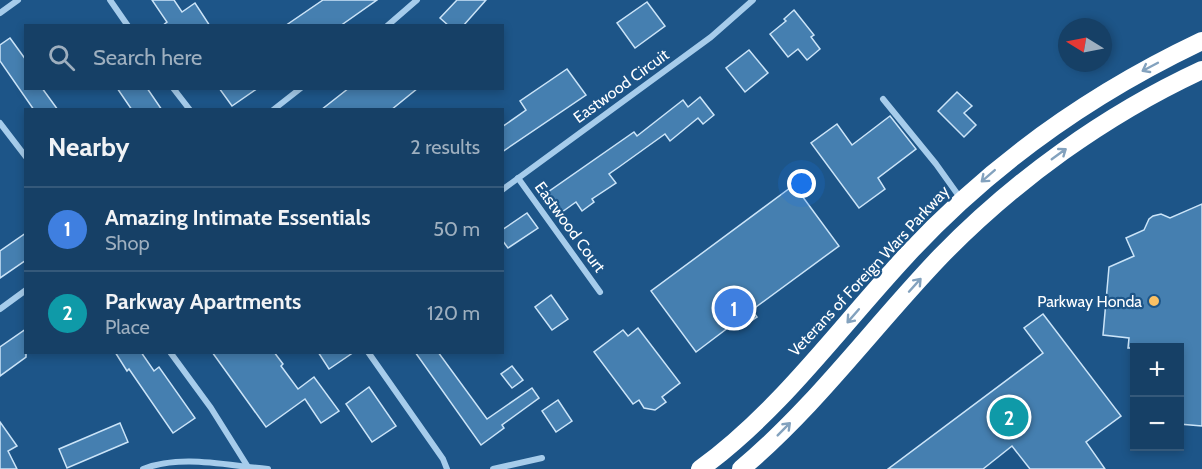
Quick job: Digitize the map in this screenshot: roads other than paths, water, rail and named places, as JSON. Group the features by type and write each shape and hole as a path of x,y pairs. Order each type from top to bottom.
{"highway":[{"name":"Veterans of Foreign Wars Parkway","path":"700,469 731,444 777,400 906,256 962,200 1007,160 1070,114 1123,81 1202,41"},
{"path":"741,469 807,405 940,256 989,211 1040,169 1091,132 1149,97 1202,70"}],"street":[{"path":"0,14 18,0"},
{"path":"110,0 127,24"},
{"path":"389,24 417,0"},
{"name":"Eastwood Circuit","path":"504,188 711,37 753,0"},
{"path":"175,90 188,108"},
{"path":"276,108 298,90"},
{"path":"883,99 916,138 962,200"},
{"path":"0,123 24,155"},
{"name":"Eastwood Court","path":"518,178 600,292"},
{"path":"0,309 24,291"},
{"path":"171,354 211,408 248,467"},
{"path":"369,354 443,459 447,469"},
{"path":"493,469 542,458"},
{"path":"143,469 185,461 268,469"}],"place":[{"name":"Parkway Honda","path":"1154,301"},
{"name":"Amazing Intimate Essentials","path":"734,308"},
{"name":"Parkway Apartments","path":"1009,417"}]}
